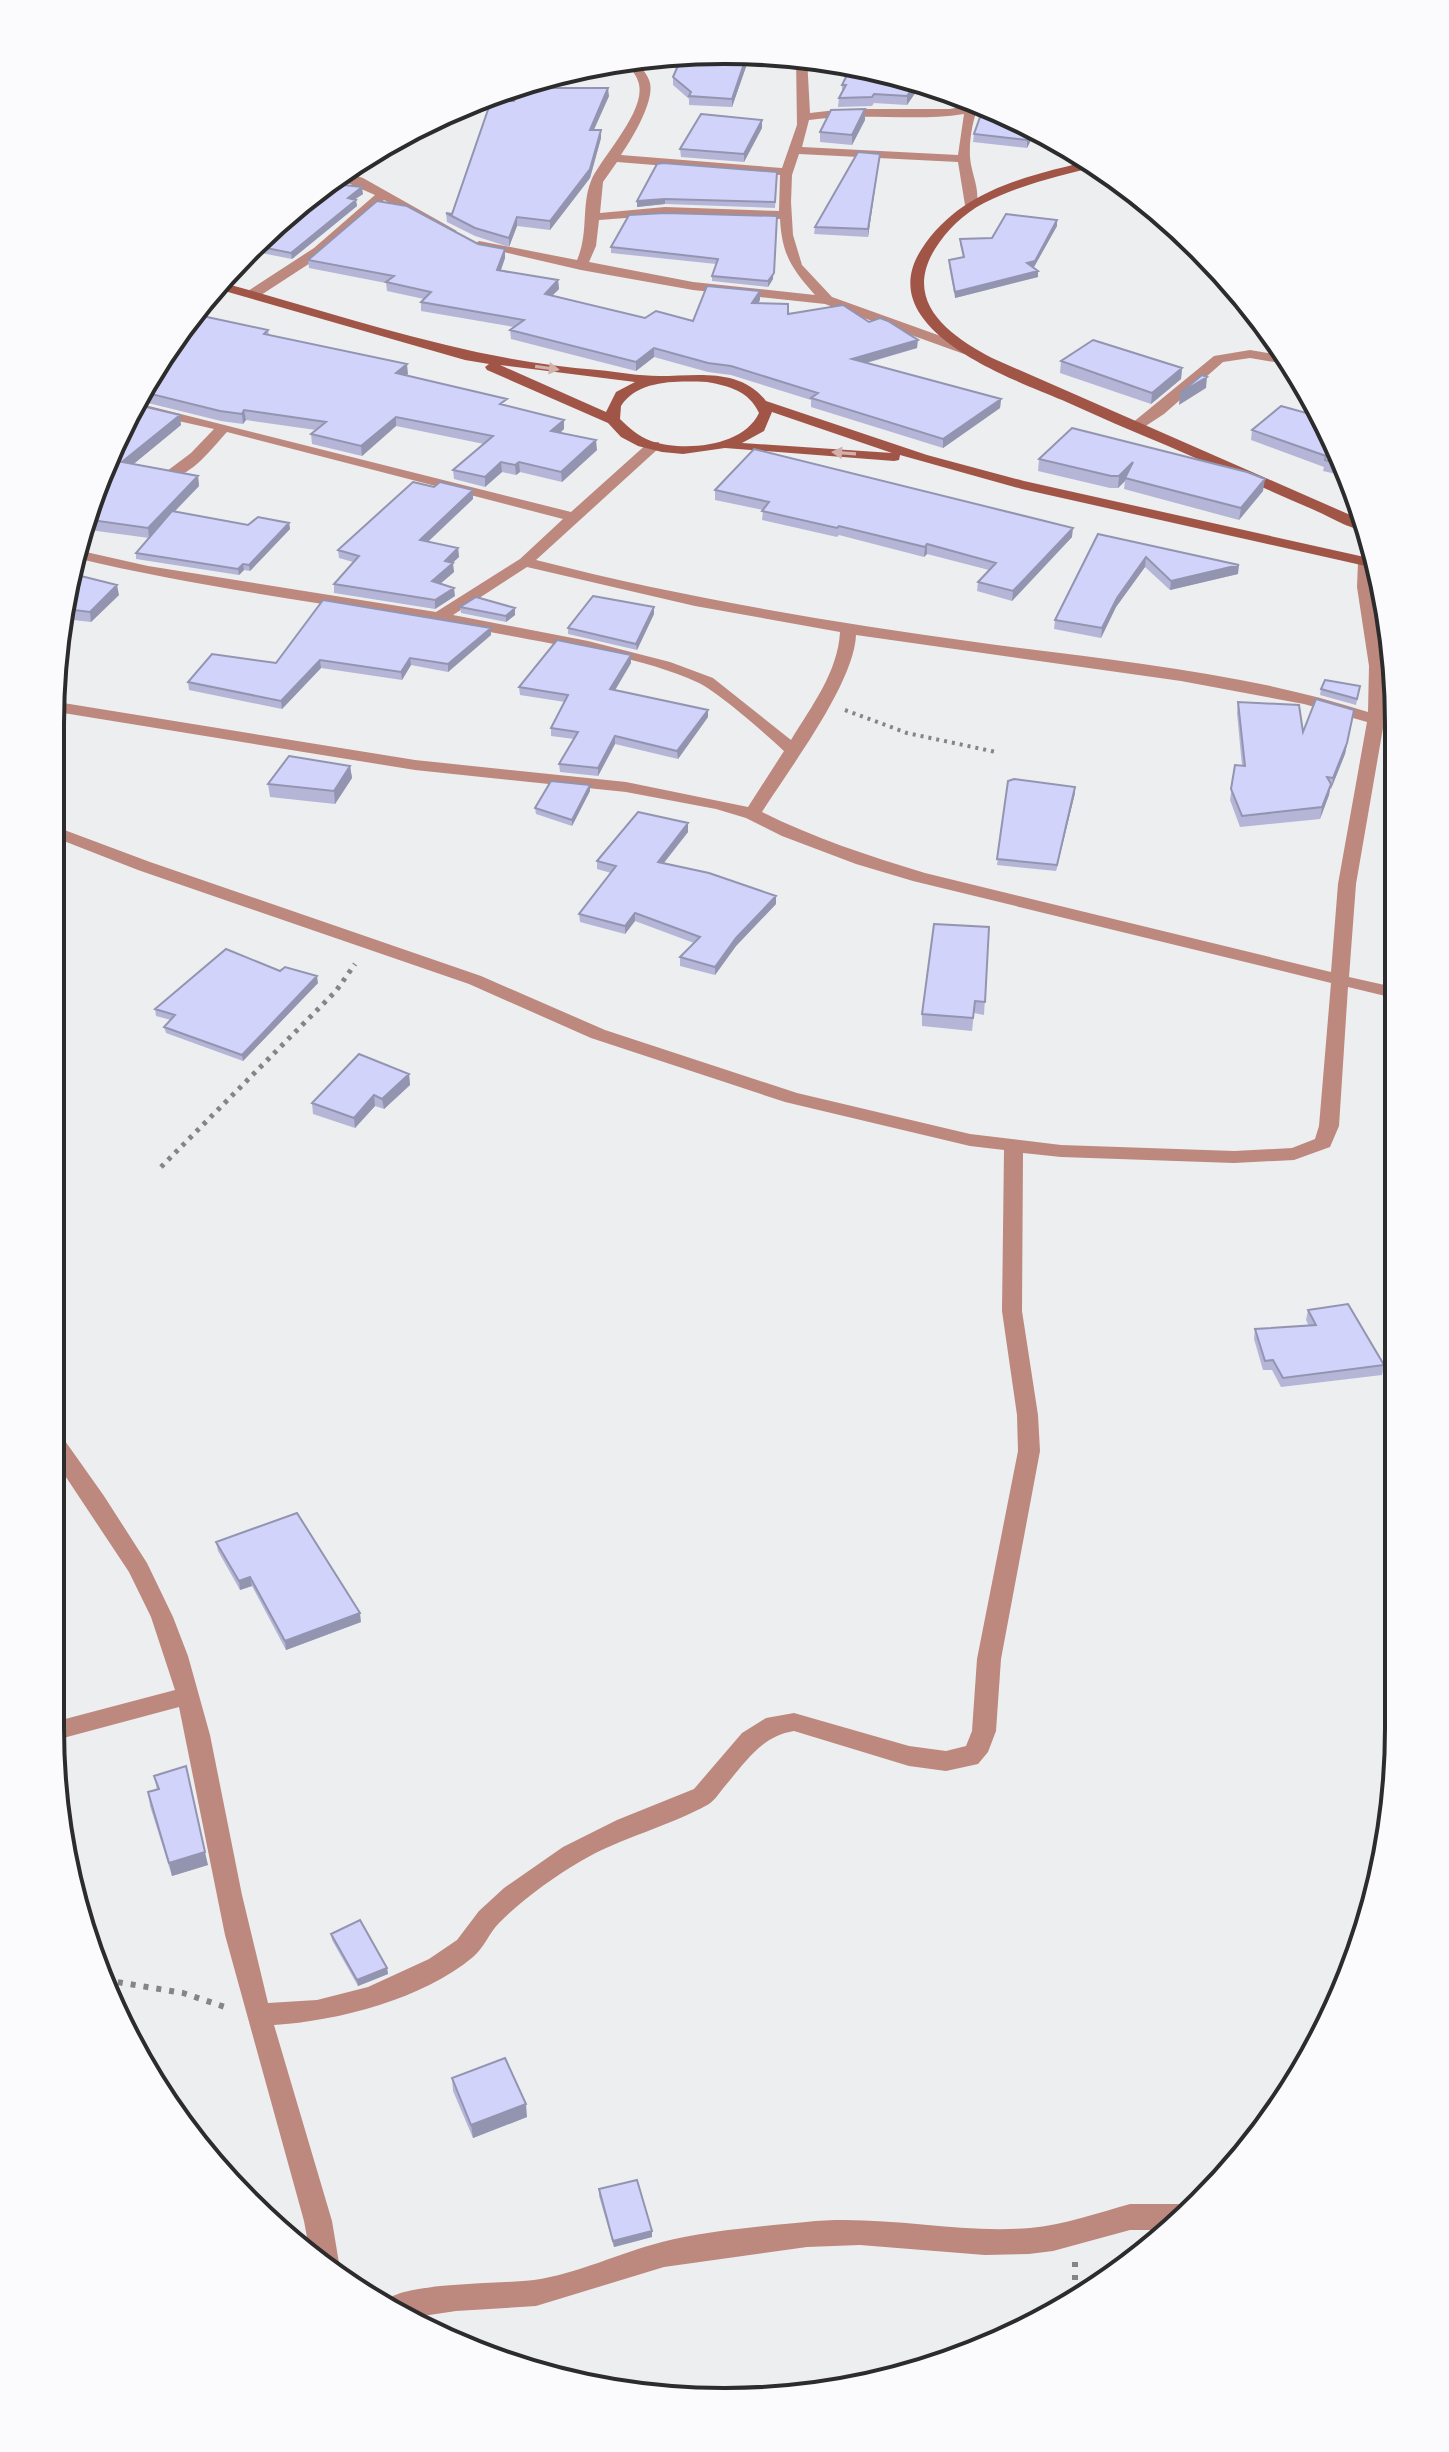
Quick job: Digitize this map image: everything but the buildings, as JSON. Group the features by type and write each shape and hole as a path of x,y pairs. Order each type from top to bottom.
{"main road":[{"path":"1079,168 1017,184 971,205 942,230 918,269 916,289 923,309 935,324 969,351 1133,428 1353,521"},
{"path":"229,288 470,357 613,420 628,435 654,445 922,458"},
{"path":"470,357 580,373 723,381 749,390 763,404 922,458 1036,488 1364,562"},
{"path":"613,420 614,404 622,395 654,379"},
{"path":"722,446 759,428 766,413 763,404"}],"street":[{"path":"801,69 803,118 787,172 787,235 796,266 827,300"},
{"path":"581,266 590,246 597,182 628,136 647,88 638,70"},
{"path":"803,118 848,111 918,115 958,107"},
{"path":"970,111 964,127 964,159 973,198 971,205"},
{"path":"793,150 964,159"},
{"path":"614,158 787,172"},
{"path":"351,180 468,241 693,286 827,300 969,351"},
{"path":"253,294 319,251 383,194"},
{"path":"591,217 679,211 786,215"},
{"path":"1133,428 1159,411 1219,359 1250,354 1274,358"},
{"path":"144,409 575,518"},
{"path":"172,474 196,456 224,427"},
{"path":"439,617 525,562 654,445"},
{"path":"86,556 148,571 439,617 588,646 683,670 707,681 778,735 792,751"},
{"path":"525,562 684,601 848,629 1172,674 1270,692 1385,723"},
{"path":"64,835 144,866 475,980 598,1034 792,1098 955,1137 1013,1145 1100,1154 1234,1157 1294,1154 1323,1143 1328,1136 1347,884 1376,719 1377,666 1365,587 1368,578"},
{"path":"752,814 822,701 847,650 848,629"},
{"path":"64,708 415,765 626,787 719,804 752,814 788,832 862,860 919,877 1385,991"},
{"path":"258,2013 317,2011 372,1997 438,1967 466,1948 488,1918 513,1895 572,1854 626,1827 703,1796 750,1740 774,1725 794,1722 909,1756 960,1760 976,1752 984,1731 989,1659 1029,1451 1030,1418 1012,1312 1010,1276 1016,1170 1013,1145"},
{"path":"64,1456 105,1511 143,1577 162,1617 189,1695 212,1790 237,1931 318,2221 323,2253"},
{"path":"64,1729 189,1695"},
{"path":"405,2306 456,2298 536,2293 664,2254 807,2234 860,2232 985,2242 1029,2241 1053,2238 1130,2217 1168,2217"}],"path":[{"path":"822,701 907,733 996,752"},
{"path":"161,1167 336,991 368,942"},
{"path":"115,1982 183,1993 234,2010 258,2013"}]}
